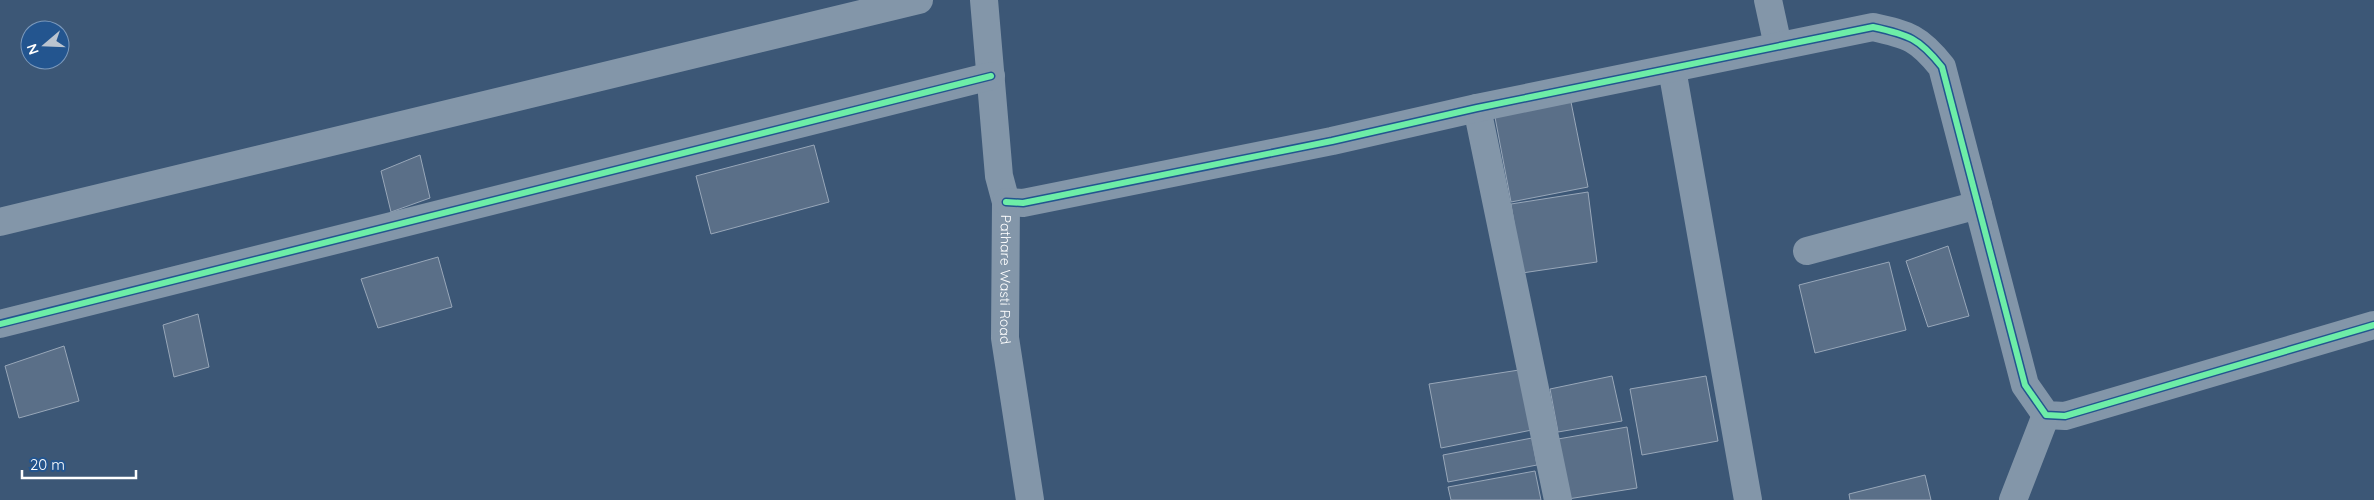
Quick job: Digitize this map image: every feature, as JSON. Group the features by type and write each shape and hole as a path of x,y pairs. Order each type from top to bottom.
{"street":[{"path":"0,222 919,0"},
{"name":"Pathare Wasti Road","path":"984,0 999,176 1006,202 1005,338 1030,500"},
{"path":"1768,0 1778,46"},
{"path":"1006,202 1023,203 1332,142 1477,108 1873,27 1907,34 1928,49 1942,67 2025,385 2046,415"},
{"path":"1672,69 1748,500"},
{"path":"0,324 991,76"},
{"path":"1477,108 1558,500"},
{"path":"1807,251 1978,205"},
{"path":"2046,415 2065,416 2374,325"},
{"path":"2013,500 2046,415"}],"building":[{"path":"1570,97 1588,187 1511,202 1494,112"},
{"path":"814,145 829,202 711,234 696,176"},
{"path":"420,155 430,198 391,212 381,171"},
{"path":"1588,192 1597,262 1522,273 1511,204"},
{"path":"1948,246 1969,316 1928,327 1906,261"},
{"path":"438,257 452,307 378,328 361,279"},
{"path":"1889,262 1906,330 1815,353 1799,285"},
{"path":"198,314 209,367 174,377 163,325"},
{"path":"64,346 79,401 19,418 5,366"},
{"path":"1519,370 1532,430 1441,448 1429,384"},
{"path":"1612,376 1622,421 1558,432 1550,389"},
{"path":"1706,376 1718,441 1642,455 1630,389"},
{"path":"1627,427 1637,488 1568,499 1558,439"},
{"path":"1532,438 1537,465 1448,482 1443,455"},
{"path":"1535,471 1541,500 1451,500 1448,487"},
{"path":"1925,475 1931,500 1850,500 1849,494"}],"cycle path":[{"path":"1006,202 1023,203 1332,141 1477,108 1873,27 1912,39 1927,50 1942,67 2025,385 2046,415 2065,416 2374,325"},
{"path":"0,324 991,76"}]}
